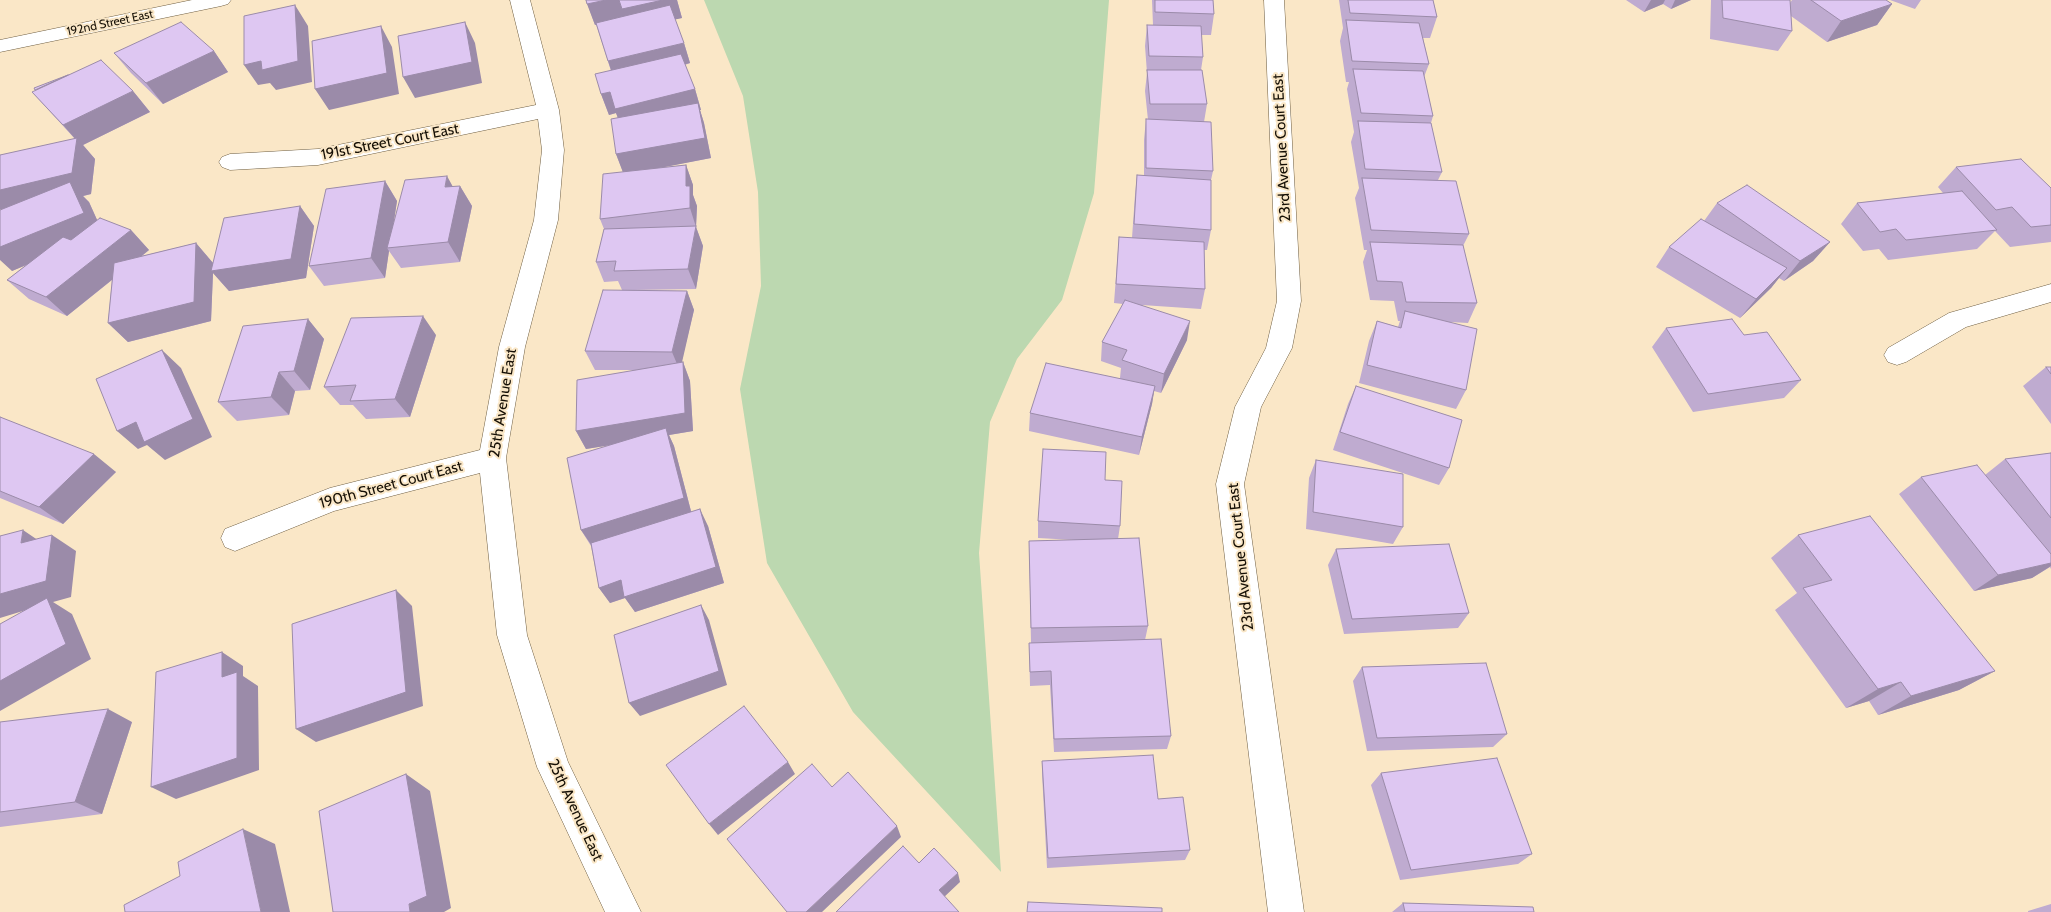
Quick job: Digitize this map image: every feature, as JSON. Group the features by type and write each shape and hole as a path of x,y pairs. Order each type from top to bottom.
{"street":[{"name":"192nd Street East","path":"0,46 221,0"},
{"name":"25th Avenue East","path":"520,0 548,110 553,150 546,220 512,347 492,458 512,635 553,767 623,912"},
{"name":"23rd Avenue Court East","path":"1274,0 1289,301 1279,348 1248,407 1230,484 1286,912"},
{"name":"191st Street Court East","path":"230,162 318,157 548,110"},
{"path":"1897,355 1958,320 2051,293"},
{"name":"190th Street Court East","path":"235,538 330,500 492,458"}],"green space":[{"path":"704,0 1109,0 1094,193 1062,300 1017,359 990,422 979,553 1001,872 853,712 767,563 740,389 761,286 758,192 743,96"}],"building":[{"path":"586,0 606,0 587,4"},
{"path":"619,0 663,0 622,9"},
{"path":"1155,0 1213,0 1214,14 1155,12"},
{"path":"1348,0 1433,0 1437,17 1350,13"},
{"path":"1722,0 1790,0 1792,31 1723,18"},
{"path":"1811,0 1886,0 1892,4 1841,21"},
{"path":"295,5 298,61 262,70 261,61 244,65 244,16"},
{"path":"670,5 684,43 608,61 596,23"},
{"path":"1346,20 1419,23 1429,64 1352,61"},
{"path":"181,22 214,51 146,83 114,53"},
{"path":"465,22 472,62 403,77 398,36"},
{"path":"1147,25 1201,26 1203,57 1149,56"},
{"path":"381,26 387,73 315,89 312,41"},
{"path":"681,54 695,89 615,109 610,92 601,94 595,74"},
{"path":"101,60 133,91 63,125 32,92"},
{"path":"1353,69 1423,71 1433,116 1361,113"},
{"path":"1147,70 1202,70 1207,104 1150,104"},
{"path":"68,75 35,90 34,88"},
{"path":"698,103 705,138 616,154 611,119"},
{"path":"1146,119 1211,122 1213,171 1146,168"},
{"path":"1358,121 1431,123 1442,172 1365,169"},
{"path":"77,138 72,173 0,190 0,155"},
{"path":"2021,159 2051,188 2051,225 2031,227 2012,207 1996,210 1956,167"},
{"path":"686,165 686,186 690,186 690,208 600,219 603,174"},
{"path":"1137,175 1211,180 1211,230 1134,224"},
{"path":"447,176 445,187 460,186 448,242 387,248 405,180"},
{"path":"1362,178 1456,181 1469,234 1371,230"},
{"path":"385,181 371,258 309,266 326,189"},
{"path":"70,182 84,213 0,247 0,210"},
{"path":"1747,185 1830,242 1800,261 1717,203"},
{"path":"1962,191 1997,230 1906,240 1896,229 1880,232 1857,203"},
{"path":"300,206 291,259 211,271 224,218"},
{"path":"100,218 131,230 46,297 7,280 63,237 71,240"},
{"path":"1701,219 1787,268 1756,299 1669,247"},
{"path":"696,226 688,269 614,271 616,261 596,262 604,229"},
{"path":"1119,237 1204,242 1205,289 1116,284"},
{"path":"1370,242 1463,245 1477,303 1406,302 1402,282 1377,281"},
{"path":"196,243 194,302 108,323 114,263"},
{"path":"603,290 687,291 672,352 585,351"},
{"path":"1125,300 1190,321 1164,374 1122,360 1127,350 1102,342"},
{"path":"1405,311 1477,329 1466,390 1367,365 1377,321 1401,328"},
{"path":"423,316 395,399 350,401 356,385 324,387 351,318"},
{"path":"308,319 294,371 279,372 271,397 218,402 243,326"},
{"path":"1732,319 1744,335 1767,332 1801,380 1708,394 1666,328"},
{"path":"162,350 193,419 144,442 136,422 117,431 96,379"},
{"path":"683,362 685,413 576,431 577,380"},
{"path":"1046,363 1155,386 1142,437 1030,413"},
{"path":"2046,367 2051,367 2051,374"},
{"path":"1356,386 1462,420 1449,468 1340,432"},
{"path":"0,417 94,454 39,507 0,491"},
{"path":"666,428 684,498 581,530 567,458"},
{"path":"1043,449 1106,452 1105,480 1122,481 1120,526 1038,521"},
{"path":"2051,453 2051,518 2005,459"},
{"path":"1316,460 1403,474 1403,527 1313,512"},
{"path":"1977,465 2051,554 2051,563 1998,575 1921,477"},
{"path":"700,509 716,567 624,597 621,580 599,588 591,543"},
{"path":"1870,516 1995,671 1911,696 1901,682 1878,689 1803,588 1832,580 1798,535"},
{"path":"23,530 21,543 52,535 46,581 0,594 0,536"},
{"path":"1139,538 1148,626 1031,628 1029,541"},
{"path":"1449,544 1469,613 1352,619 1336,549"},
{"path":"396,590 406,692 296,729 292,624"},
{"path":"47,598 66,644 0,681 0,624"},
{"path":"701,605 719,671 629,703 614,635"},
{"path":"1161,639 1171,736 1054,739 1051,671 1030,672 1029,643"},
{"path":"222,652 222,677 237,672 237,758 151,787 156,672"},
{"path":"1486,663 1507,734 1377,738 1362,667"},
{"path":"744,706 788,762 709,824 666,765"},
{"path":"108,709 75,802 0,812 0,722"},
{"path":"1153,755 1158,799 1183,797 1190,850 1048,858 1042,761"},
{"path":"1497,758 1532,854 1411,870 1381,773"},
{"path":"812,764 832,787 848,772 897,826 806,912 787,912 727,839"},
{"path":"406,774 427,896 409,904 410,912 333,912 319,811"},
{"path":"243,829 261,912 125,912 124,905 180,876 178,862"},
{"path":"903,846 919,863 934,848 958,873 939,890 959,912 836,912"},
{"path":"1028,902 1162,908 1162,912 1027,912"},
{"path":"1403,903 1533,907 1534,912 1405,912"}]}
